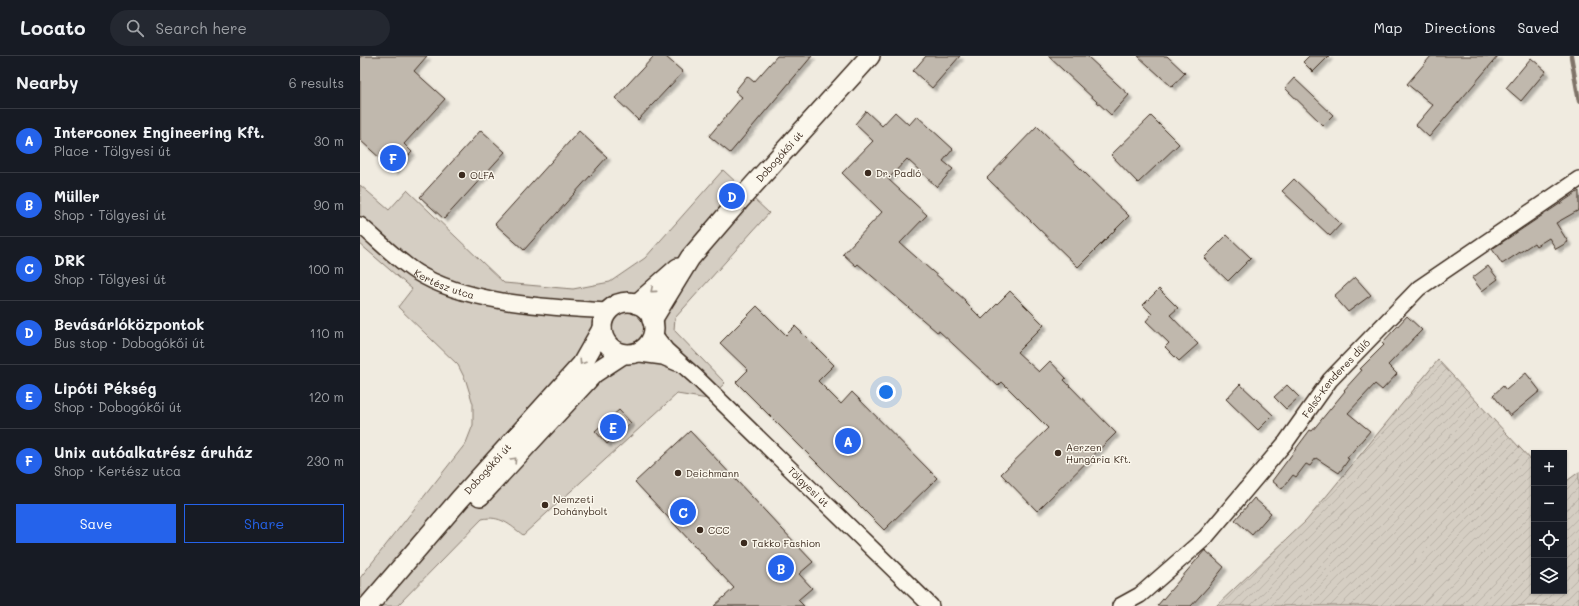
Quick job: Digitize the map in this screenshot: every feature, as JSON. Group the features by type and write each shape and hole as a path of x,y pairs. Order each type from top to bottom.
{"main road":[{"name":"Dobogókői út","path":"637,304 690,258 739,201 870,56"},
{"name":"Dobogókői út","path":"653,326 690,258"},
{"path":"621,303 637,304 646,310 653,326 648,345 642,350 628,354 616,351 608,345 604,337 604,321 621,303"},
{"name":"Dobogókői út","path":"368,606 460,499 582,364 604,321"},
{"name":"Dobogókői út","path":"376,606 594,374 628,354"}],"street":[{"name":"Felső-Kenderes dűlő","path":"1120,606 1140,595 1205,538 1286,442 1330,380 1419,288 1579,179"},
{"name":"Kertész utca","path":"360,225 415,271 433,281 485,297 546,307 604,321"},
{"name":"Tölgyesi út","path":"653,326 666,350 931,606"},
{"name":"Tölgyesi út","path":"628,354 663,357 685,368"}],"shaded area":[{"path":"723,170 769,213 675,318 674,330 725,383 708,399 677,394 523,535 509,524 494,518 482,519 397,606 360,606 360,578 466,443 473,425 473,404 466,381 458,365 398,307 412,289 360,244 360,185 389,210 407,190 504,283 573,289 610,282 645,258"},
{"path":"1438,360 1531,460 1531,594 1567,594 1567,481 1579,472 1579,606 1216,606 1306,521"}],"building":[{"path":"360,56 427,56 414,71 445,99 404,144 412,152 394,171 360,140"},
{"path":"654,56 665,56 683,72 638,120 615,98"},
{"path":"777,56 812,56 730,153 709,136 742,97 735,91 747,76 754,82"},
{"path":"926,56 960,56 932,88 913,71"},
{"path":"1048,56 1087,56 1129,95 1111,115"},
{"path":"1138,56 1167,56 1185,73 1172,87"},
{"path":"1309,56 1329,56 1313,72 1303,62"},
{"path":"1431,56 1498,56 1429,137 1416,125 1433,105 1407,84"},
{"path":"1531,58 1546,71 1521,101 1506,88"},
{"path":"1294,78 1333,115 1323,125 1285,88"},
{"path":"866,111 882,126 895,112 909,125 917,116 953,149 943,161 953,169 937,187 907,159 888,179 927,215 900,243 965,300 964,301 982,319 1010,291 1044,325 1017,352 1039,372 1050,361 1066,378 1064,380 1116,433 1037,511 1001,474 1048,428 1002,382 998,386 939,331 937,332 858,264 856,266 843,254 882,212 842,173 873,141 855,124"},
{"path":"1151,116 1179,144 1138,183 1111,155"},
{"path":"1037,126 1129,216 1078,267 987,178"},
{"name":"OLFA","path":"481,130 505,152 444,219 420,197"},
{"path":"579,131 607,157 524,250 495,224"},
{"path":"1294,179 1341,224 1330,236 1282,191"},
{"path":"1579,191 1579,210 1556,223 1568,242 1556,249 1549,238 1536,246 1534,243 1502,264 1492,249"},
{"path":"1227,235 1251,258 1228,281 1204,258"},
{"path":"1488,266 1498,279 1482,291 1472,278"},
{"path":"1355,277 1371,295 1348,312 1334,296"},
{"path":"1159,289 1178,308 1170,315 1198,344 1179,361 1165,347 1169,343 1146,321 1152,314 1143,305"},
{"path":"757,306 786,335 795,326 834,365 818,381 841,404 852,392 937,478 884,530 736,382 748,370 720,343"},
{"path":"1407,316 1422,330 1388,365 1397,374 1382,390 1375,384 1348,413 1370,431 1347,458 1349,459 1339,473 1316,458 1310,466 1306,464 1296,477 1293,475 1282,489 1272,481 1310,430 1312,431 1345,391 1344,390 1362,370 1360,369 1384,345 1382,343"},
{"path":"1526,373 1540,391 1510,416 1493,395 1503,386 1506,390"},
{"path":"1240,384 1273,415 1258,430 1226,399"},
{"path":"1287,385 1299,397 1286,409 1274,397"},
{"path":"619,410 631,423 607,444 595,431"},
{"path":"690,431 813,562 799,574 812,588 798,600 804,606 714,606 734,588 635,482"},
{"path":"1254,498 1271,513 1252,535 1235,520"},
{"path":"1205,550 1224,567 1209,586 1191,606 1157,606"}],"waterway":[{"path":"1571,56 1579,101"}],"place":[{"name":"Unix autóalkatrész áruház","path":"393,158"},
{"name":"Dr. Padló","path":"868,173"},
{"name":"OLFA","path":"462,175"},
{"name":"Bevásárlóközpontok","path":"732,196"},
{"name":"Lipóti Pékség","path":"613,427"},
{"name":"Interconex Engineering Kft.","path":"848,441"},
{"name":"Aerzen Hungária Kft.","path":"1058,453"},
{"name":"Deichmann","path":"678,473"},
{"name":"Nemzeti Dohánybolt","path":"545,505"},
{"name":"DRK","path":"683,512"},
{"name":"CCC","path":"700,530"},
{"name":"Takko Fashion","path":"744,543"},
{"name":"Müller","path":"781,568"}]}
